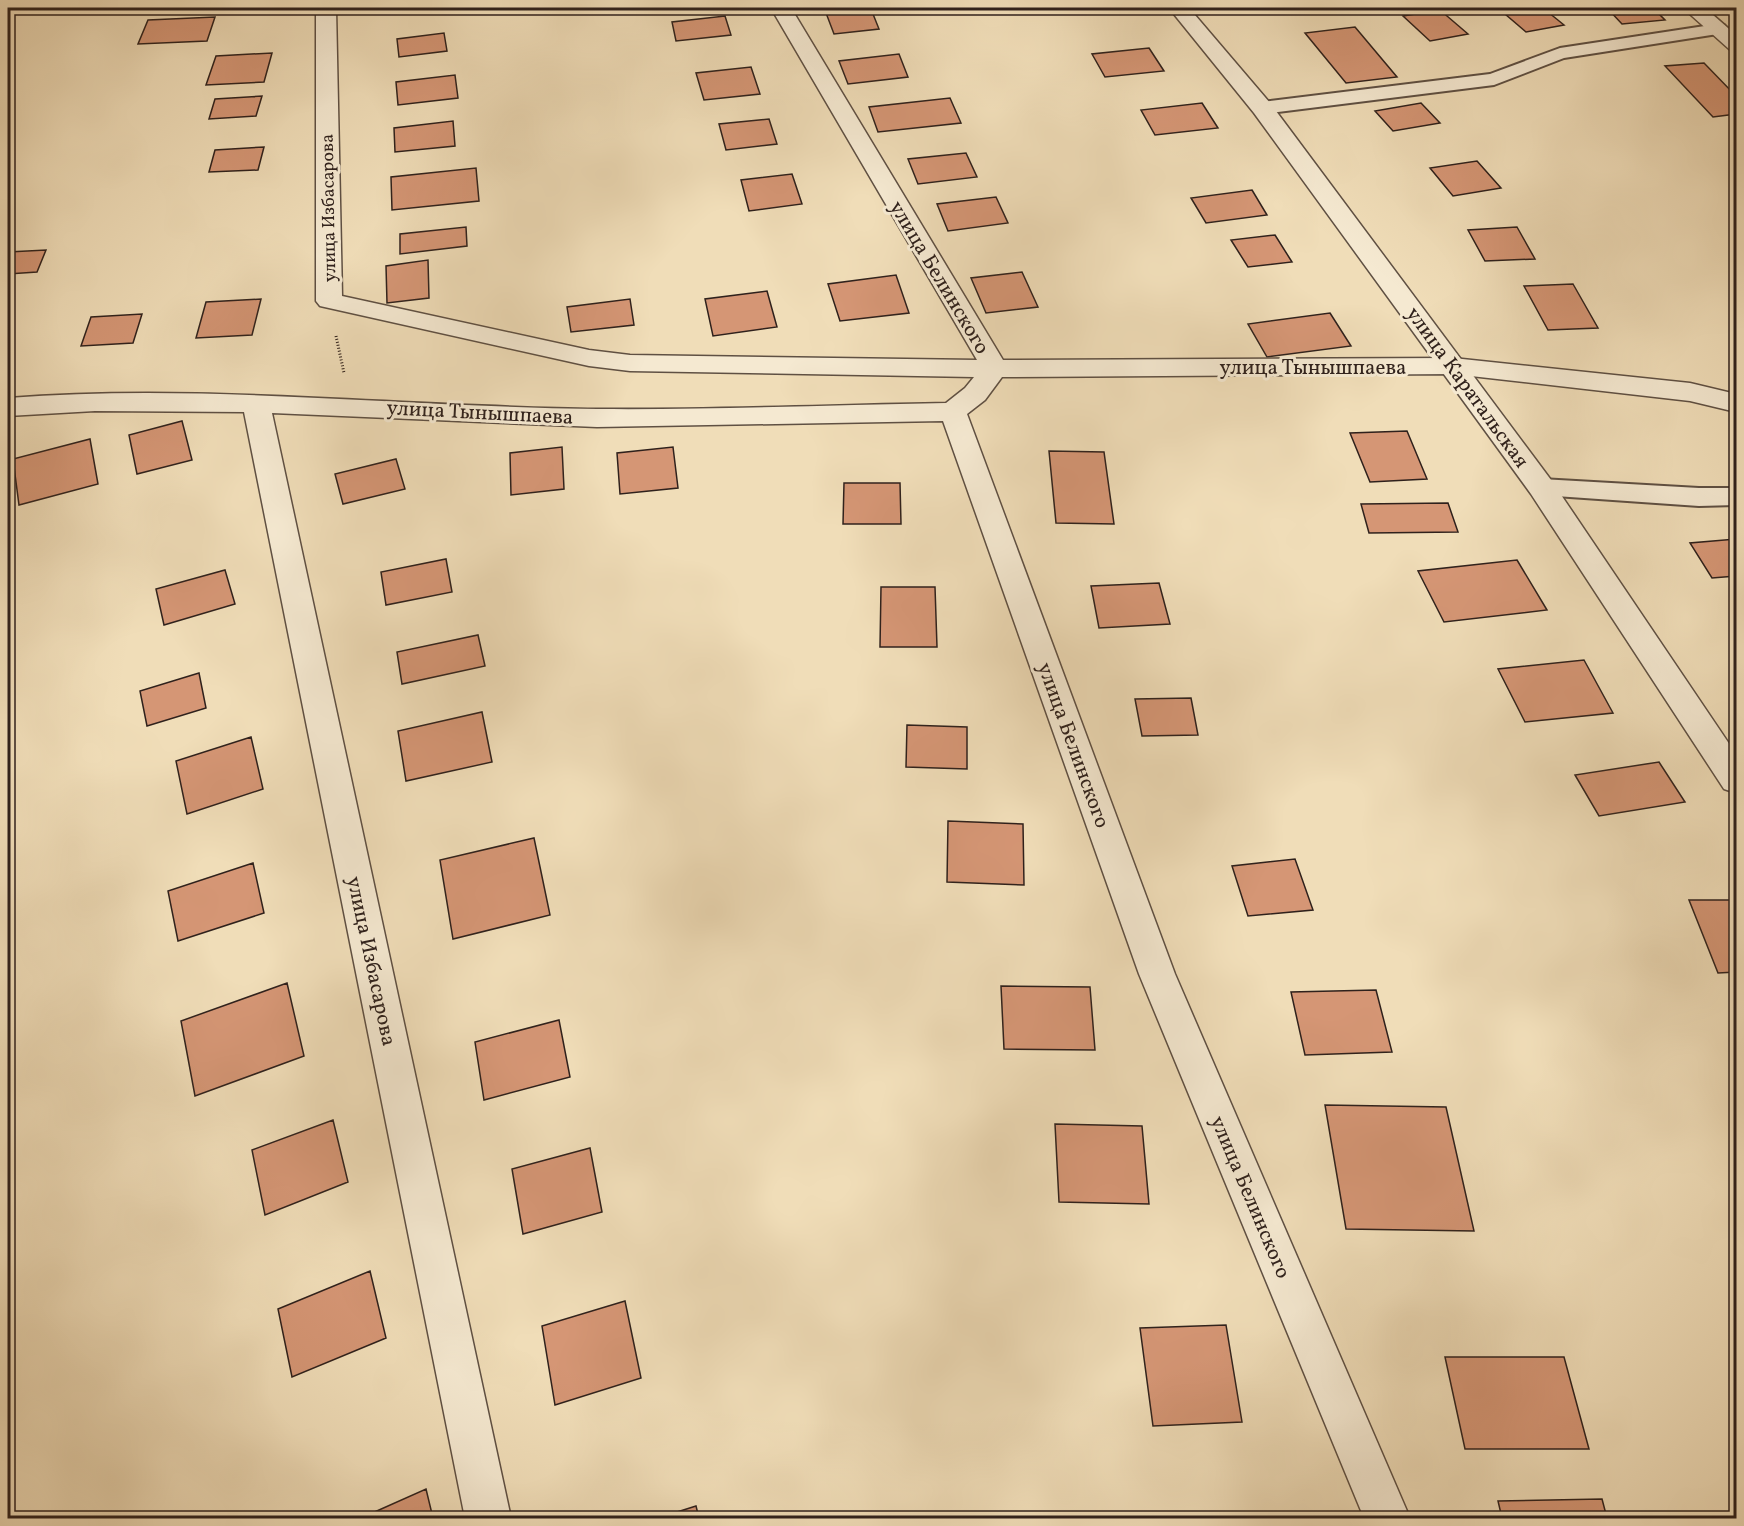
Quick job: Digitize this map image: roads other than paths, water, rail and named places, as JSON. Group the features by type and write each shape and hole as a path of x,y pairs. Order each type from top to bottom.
{"street":[{"name":"улица Избасарова","path":"326,8 329,301"},
{"name":"улица Белинского","path":"781,8 995,369 975,394 953,412 1157,974 1387,1518"},
{"name":"улица Каратальская","path":"1179,8 1262,108 1542,487 1737,780"},
{"path":"1693,8 1737,45"},
{"name":"улица Тынышпаева","path":"329,301 589,358 630,363 995,369 1453,366 1690,392 1737,403"},
{"name":"улица Тынышпаева","path":"8,407 95,402 256,403 597,418 953,412"},
{"name":"улица Избасарова","path":"256,403 488,1518"}],"lane":[{"path":"1262,108 1494,79 1560,53 1718,29"},
{"path":"1542,487 1699,497 1737,497"}]}
